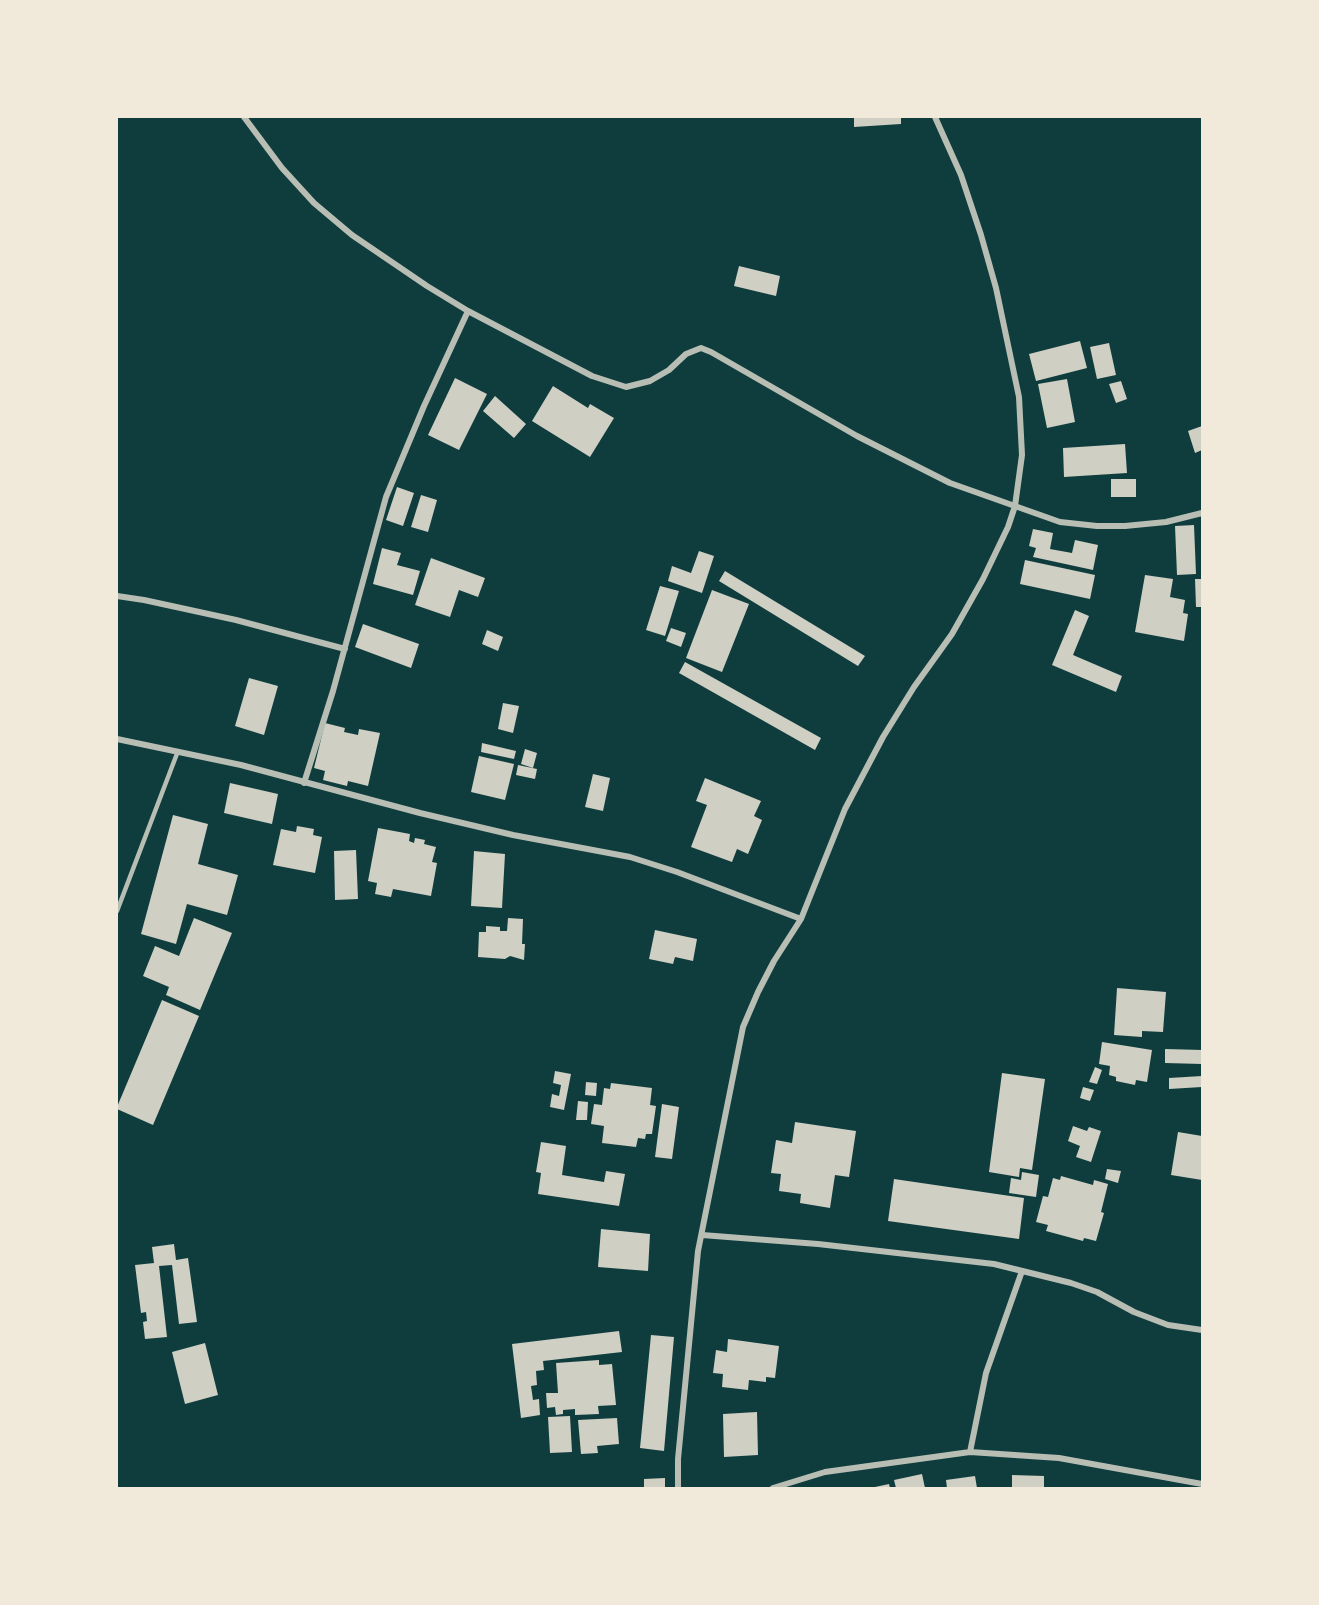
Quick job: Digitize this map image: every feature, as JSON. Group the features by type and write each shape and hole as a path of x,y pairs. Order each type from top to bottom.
{"street":[{"path":"244,117 282,168 314,203 352,235 427,286 592,376 626,387 650,381 669,370 694,350 701,348 857,436 950,483 1060,522 1097,526 1166,522 1202,513"},
{"path":"678,1488 678,1460 696,1269 742,1027 769,971 801,919 845,809 883,738 914,687 952,634 983,579 1008,527 1015,506 1022,455 1017,386 996,288 981,235 962,174 934,117"},
{"path":"304,783 345,649 386,497 468,310"},
{"path":"117,596 236,620 345,649"},
{"path":"117,739 241,765 513,835 630,857 677,872 801,919"},
{"path":"702,1235 818,1244 994,1264 1071,1283 1097,1292 1134,1312 1168,1325 1202,1330"},
{"path":"970,1452 986,1373 1022,1271"},
{"path":"773,1488 825,1472 970,1452 1059,1458 1202,1484"}],"lane":[{"path":"117,911 178,751"}],"building":[{"path":"854,117 901,117 901,124 854,127"},
{"path":"739,266 780,276 776,296 734,286"},
{"path":"1080,341 1087,368 1036,381 1029,354"},
{"path":"1109,343 1116,375 1097,379 1090,347"},
{"path":"455,378 487,394 459,450 428,435"},
{"path":"1067,379 1075,422 1047,428 1038,384"},
{"path":"1121,381 1127,399 1116,403 1109,384"},
{"path":"553,386 588,408 590,404 614,418 590,457 532,421"},
{"path":"495,396 526,424 514,438 483,411"},
{"path":"1202,426 1202,450 1195,453 1188,431"},
{"path":"1125,444 1127,473 1064,477 1063,448"},
{"path":"1111,479 1136,479 1136,497 1111,497"},
{"path":"397,487 414,493 403,526 386,520"},
{"path":"421,495 437,500 428,532 411,527"},
{"path":"1194,525 1196,574 1177,575 1175,526"},
{"path":"1033,529 1053,533 1050,549 1072,553 1075,540 1098,545 1093,570 1033,557 1036,548 1029,546"},
{"path":"382,548 401,553 397,565 420,571 413,595 373,584"},
{"path":"699,551 714,556 702,593 668,581 672,566 691,573"},
{"path":"431,558 485,578 478,597 459,590 450,617 415,605"},
{"path":"1025,560 1095,575 1090,599 1020,584"},
{"path":"725,571 865,656 858,666 719,581"},
{"path":"1145,575 1173,579 1170,597 1185,600 1183,613 1188,614 1184,641 1135,632"},
{"path":"1195,579 1202,579 1202,607 1196,607"},
{"path":"660,586 679,591 665,636 646,630"},
{"path":"712,590 749,604 722,672 686,658"},
{"path":"1075,610 1089,616 1073,655 1122,676 1116,692 1052,665"},
{"path":"363,624 419,644 411,668 355,647"},
{"path":"671,628 686,633 681,647 666,641"},
{"path":"487,630 503,637 498,651 482,644"},
{"path":"685,662 821,738 815,750 679,673"},
{"path":"249,678 278,686 264,735 235,726"},
{"path":"503,703 519,706 513,733 498,729"},
{"path":"325,723 345,728 344,732 358,735 359,729 380,733 368,786 348,781 347,786 323,780 325,771 314,768"},
{"path":"482,743 516,751 514,759 481,752"},
{"path":"525,749 537,753 533,768 521,764"},
{"path":"479,756 514,764 505,800 471,792"},
{"path":"518,765 537,769 535,779 516,775"},
{"path":"593,774 610,778 603,811 585,807"},
{"path":"705,778 761,801 754,816 762,820 748,854 737,849 732,862 691,847 707,805 696,801"},
{"path":"230,783 278,794 272,824 224,813"},
{"path":"173,815 208,824 198,864 238,875 227,915 187,904 176,944 141,934"},
{"path":"297,826 314,829 313,835 322,837 315,873 273,865 281,829 296,832"},
{"path":"378,828 410,834 409,841 414,843 415,838 425,840 424,844 436,847 432,862 437,863 431,896 393,889 391,897 375,894 377,883 368,881"},
{"path":"356,850 358,899 335,900 334,851"},
{"path":"474,851 505,854 502,908 471,906"},
{"path":"194,918 232,933 200,1010 166,995 169,987 143,976 155,946 179,956"},
{"path":"508,918 523,919 524,960 510,956 505,959 478,957 479,932 486,932 486,926 500,927 500,931 507,931"},
{"path":"655,930 697,939 693,961 675,957 673,964 649,959"},
{"path":"1117,988 1166,992 1163,1032 1142,1031 1142,1037 1114,1035"},
{"path":"162,1000 199,1016 153,1125 117,1107"},
{"path":"1102,1042 1152,1050 1147,1082 1136,1080 1135,1085 1116,1081 1116,1077 1109,1075 1110,1066 1099,1064"},
{"path":"1165,1049 1202,1050 1202,1064 1165,1063"},
{"path":"1095,1067 1102,1070 1097,1084 1089,1082"},
{"path":"555,1071 571,1074 564,1110 550,1107 552,1094 559,1096 561,1085 553,1083"},
{"path":"1002,1073 1045,1079 1032,1170 1020,1168 1019,1177 989,1172"},
{"path":"1202,1076 1202,1087 1169,1089 1169,1078"},
{"path":"586,1082 597,1083 596,1096 585,1095"},
{"path":"611,1083 652,1088 650,1105 656,1106 652,1134 646,1134 645,1139 638,1138 636,1147 602,1143 604,1126 591,1124 594,1104 602,1105 604,1088 610,1089"},
{"path":"1083,1087 1094,1090 1090,1101 1080,1098"},
{"path":"578,1101 588,1102 587,1120 576,1120"},
{"path":"662,1104 679,1107 672,1159 655,1157"},
{"path":"795,1122 856,1131 849,1177 835,1175 830,1208 800,1203 801,1194 779,1191 781,1174 771,1173 776,1140 792,1143"},
{"path":"1073,1126 1087,1131 1089,1127 1101,1131 1091,1162 1076,1157 1080,1146 1068,1141"},
{"path":"1178,1132 1202,1136 1202,1180 1171,1175"},
{"path":"541,1142 566,1146 562,1175 604,1182 606,1171 625,1174 619,1206 538,1194 541,1173 536,1172"},
{"path":"1107,1169 1121,1171 1118,1183 1105,1179"},
{"path":"1022,1172 1039,1175 1036,1197 1009,1193 1011,1178 1021,1180"},
{"path":"1061,1176 1093,1185 1094,1180 1108,1184 1101,1212 1104,1213 1096,1241 1084,1238 1083,1241 1046,1231 1048,1225 1036,1222 1043,1196 1048,1197 1053,1178 1060,1180"},
{"path":"894,1179 1024,1198 1019,1239 888,1221"},
{"path":"601,1229 650,1234 648,1271 598,1267"},
{"path":"174,1244 176,1260 188,1258 197,1322 179,1324 172,1265 159,1266 167,1337 145,1339 143,1322 147,1321 146,1312 141,1313 135,1265 154,1263 152,1247"},
{"path":"619,1331 622,1352 543,1361 544,1370 536,1371 537,1385 531,1386 533,1400 539,1399 540,1415 521,1418 512,1344"},
{"path":"651,1335 674,1337 664,1451 640,1448"},
{"path":"728,1339 779,1346 775,1378 766,1377 766,1382 749,1380 748,1390 722,1387 723,1374 713,1373 716,1350 727,1352"},
{"path":"205,1343 218,1395 185,1404 172,1352"},
{"path":"599,1360 599,1365 612,1364 616,1405 598,1406 599,1414 575,1415 575,1409 563,1410 563,1414 556,1415 555,1407 547,1408 546,1393 558,1393 556,1363"},
{"path":"757,1412 758,1455 724,1457 723,1414"},
{"path":"570,1416 572,1452 550,1453 548,1417"},
{"path":"617,1418 619,1444 597,1446 598,1453 581,1454 578,1420"},
{"path":"922,1474 925,1488 896,1488 894,1480"},
{"path":"1012,1475 1044,1476 1044,1488 1012,1488"},
{"path":"975,1476 977,1488 947,1488 946,1480"},
{"path":"665,1478 665,1488 644,1488 644,1479"},
{"path":"889,1484 890,1488 875,1488 875,1487"}]}
